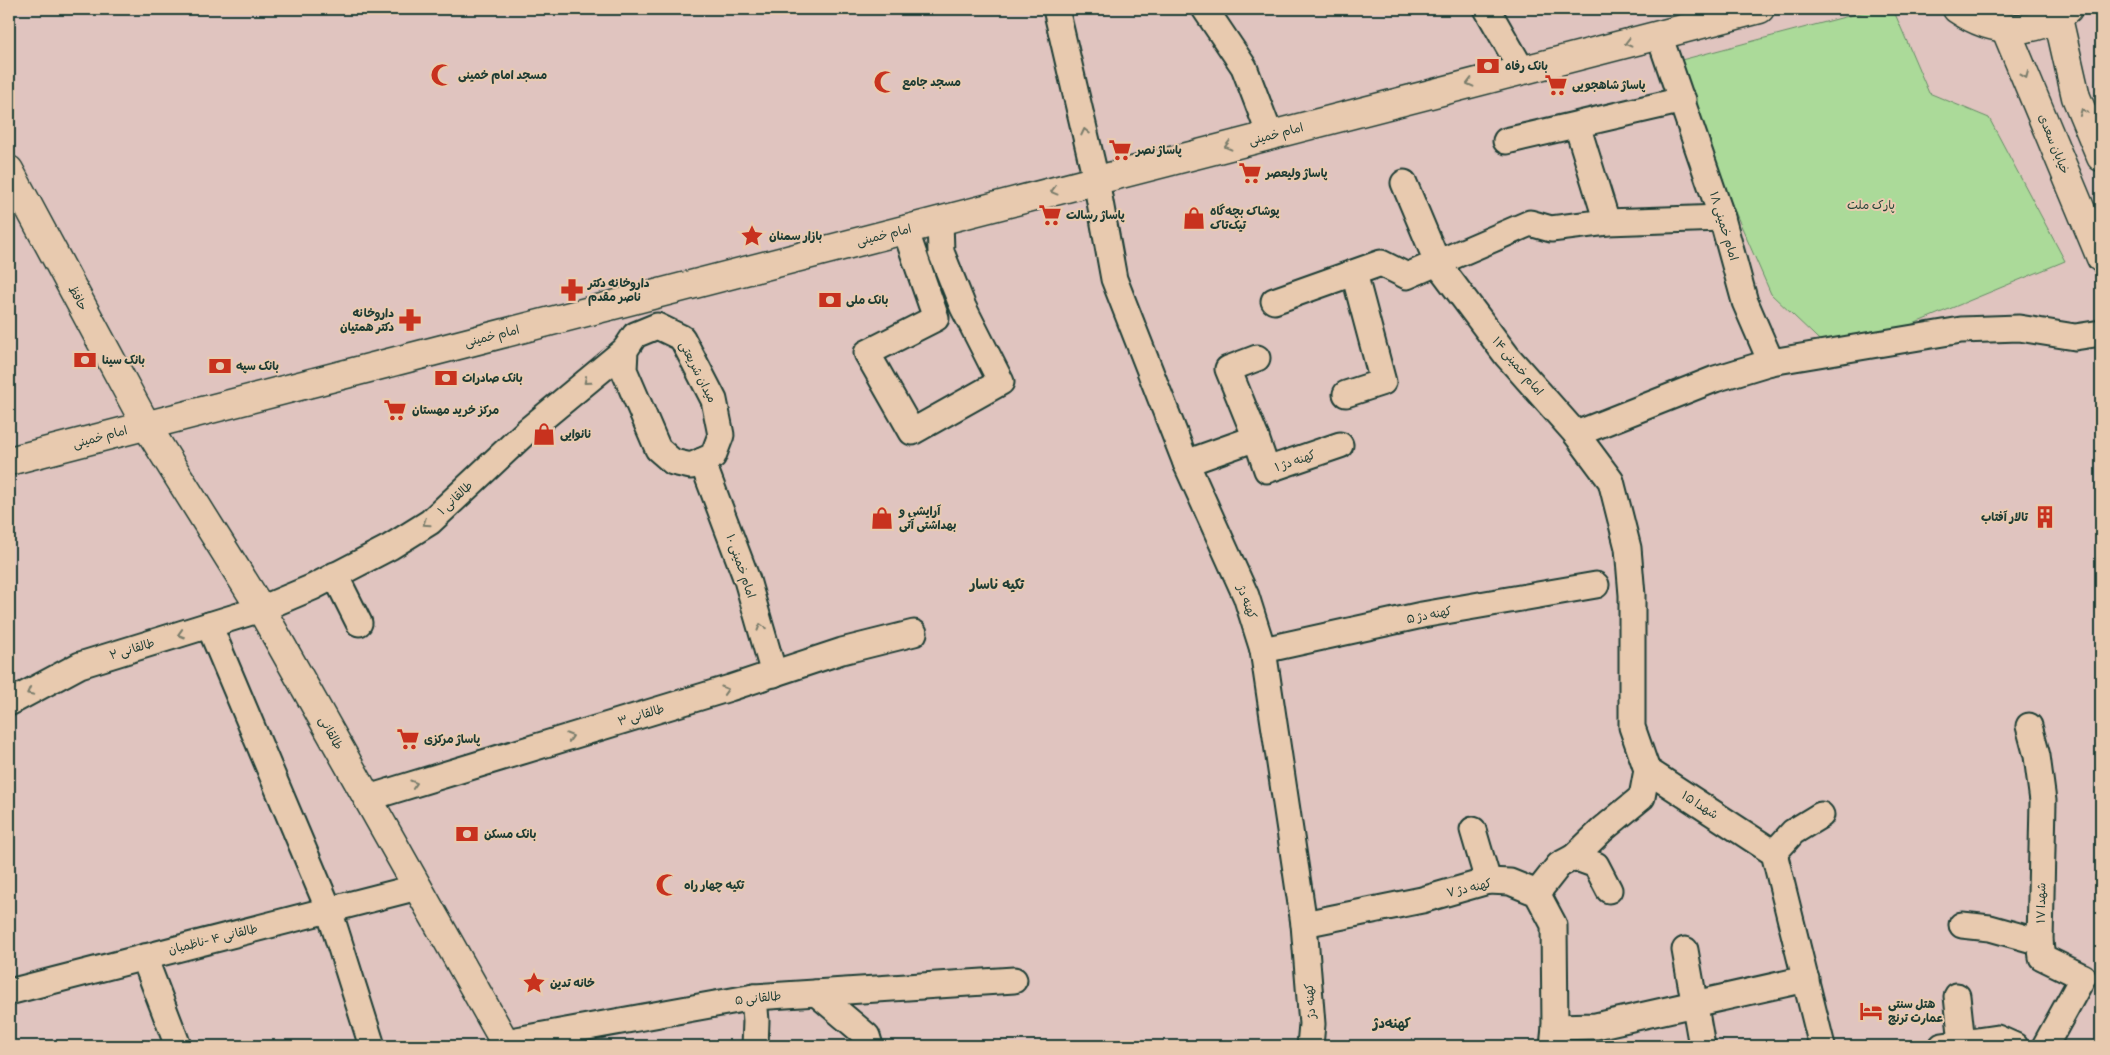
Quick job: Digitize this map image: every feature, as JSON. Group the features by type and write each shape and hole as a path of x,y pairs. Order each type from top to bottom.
{"street":[{"name":"کهنه دژ","path":"1056,9 1096,180 1114,278 1186,462 1246,596 1263,650 1304,924 1312,1024 1310,1046"},
{"path":"1205,9 1244,67 1270,135"},
{"path":"1487,9 1522,70"},
{"name":"امام خمینی","path":"9,461 1760,9"},
{"path":"1957,9 1980,23 2006,30 2033,28 2063,13 2076,97 2101,157"},
{"name":"خیابان سعدی","path":"2006,30 2093,208 2101,258"},
{"name":"امام خمینی ۱۸","path":"1659,35 1683,100 1722,218 1745,302 1771,362"},
{"path":"1506,141 1683,100"},
{"path":"1577,125 1607,222"},
{"name":"حافظ","path":"9,170 146,426"},
{"name":"امام خمینی ۱۴","path":"1404,183 1438,264 1508,356 1576,434 1611,481 1628,548 1632,595 1632,727 1646,770"},
{"path":"1274,301 1380,263 1406,276 1438,264 1530,223 1552,229 1607,222 1722,218"},
{"path":"906,230 936,318 867,354 912,432 1001,382 963,307 941,252 940,221"},
{"path":"1346,394 1383,382 1354,273"},
{"name":"میدان شریعتی","path":"625,350 634,334 657,326 682,338 714,400 721,435 713,456 702,461"},
{"path":"1576,434 1716,379 1771,362 1961,330 2019,328 2075,337 2101,333"},
{"path":"625,350 624,370 658,449 673,462 690,466 702,461"},
{"name":"طالقانی ۱","path":"260,609 335,576 390,547 430,522 527,431 625,350"},
{"path":"1186,462 1256,438 1228,369 1258,358"},
{"name":"طالقانی","path":"146,426 260,609 506,1044"},
{"name":"کهنه دژ ۱","path":"1256,438 1267,470 1340,445"},
{"name":"امام خمینی ۱۰","path":"702,461 747,580 774,674"},
{"path":"335,576 359,623"},
{"name":"کهنه دژ ۵","path":"1263,650 1422,616 1596,585"},
{"name":"طالقانی ۲","path":"9,703 80,665 260,609"},
{"path":"209,624 328,910 372,1046"},
{"name":"طالقانی ۳","path":"368,798 774,674 842,651 914,633"},
{"name":"شهدا ۱۷","path":"2029,726 2037,756 2043,800 2040,942"},
{"path":"1646,770 1642,797 1602,830 1574,857 1558,865 1537,894 1554,926 1554,1037 1806,979"},
{"name":"شهدا ۱۵","path":"1646,770 1774,853"},
{"path":"1821,815 1793,832 1774,853 1822,1046"},
{"path":"1473,830 1488,881"},
{"path":"1574,857 1596,865 1609,890"},
{"name":"کهنه دژ ۷","path":"1304,924 1422,900 1488,881 1510,882 1537,894"},
{"name":"طالقانی ۴ -ناظمیان","path":"9,992 418,887"},
{"path":"1962,925 1990,928 2040,942 2042,957 2083,977 2045,1046"},
{"path":"1685,950 1693,1004 1702,1046"},
{"path":"144,957 178,1046"},
{"name":"طالقانی ۵","path":"506,1044 754,997 1014,980"},
{"path":"816,993 867,1036 870,1046"},
{"path":"1957,996 1952,1045 1997,1038 2015,1046"},
{"path":"754,997 756,1021 755,1046"}],"green space":[{"name":"پارک ملت","path":"1875,9 1893,9 1929,93 1989,118 2065,261 1836,356 1771,294 1670,63"}],"place":[{"name":"بانک رفاه","path":"1488,66"},
{"name":"مسجد امام خمینی","path":"442,75"},
{"name":"مسجد جامع","path":"885,82"},
{"name":"پاساژ شاهجویی","path":"1556,85"},
{"name":"پاساژ نصر","path":"1120,150"},
{"name":"پاساژ ولیعصر","path":"1250,173"},
{"name":"پاساژ رسالت","path":"1050,215"},
{"name":"پوشاک بچه‌گاه تیک‌تاک","path":"1194,218"},
{"name":"بازار سمنان","path":"752,236"},
{"name":"داروخانه دکتر ناصر مقدم","path":"572,290"},
{"name":"بانک ملی","path":"830,300"},
{"name":"داروخانه دکتر همتیان","path":"410,320"},
{"name":"بانک سینا","path":"85,360"},
{"name":"بانک سپه","path":"220,366"},
{"name":"بانک صادرات","path":"446,378"},
{"name":"مرکز خرید مهستان","path":"395,410"},
{"name":"نانوایی","path":"544,434"},
{"name":"تالار آفتاب","path":"2045,517"},
{"name":"آرایشی و بهداشتی آتی","path":"882,518"},
{"name":"پاساژ مرکزی","path":"408,739"},
{"name":"بانک مسکن","path":"467,834"},
{"name":"تکیه چهار راه","path":"667,885"},
{"name":"خانه تدین","path":"534,983"},
{"name":"هتل سنتی عمارت ترنج","path":"1871,1011"}],"district":[{"name":"تکیه ناسار","path":"997,584"},
{"name":"کهنه‌دژ","path":"1392,1023"}]}
